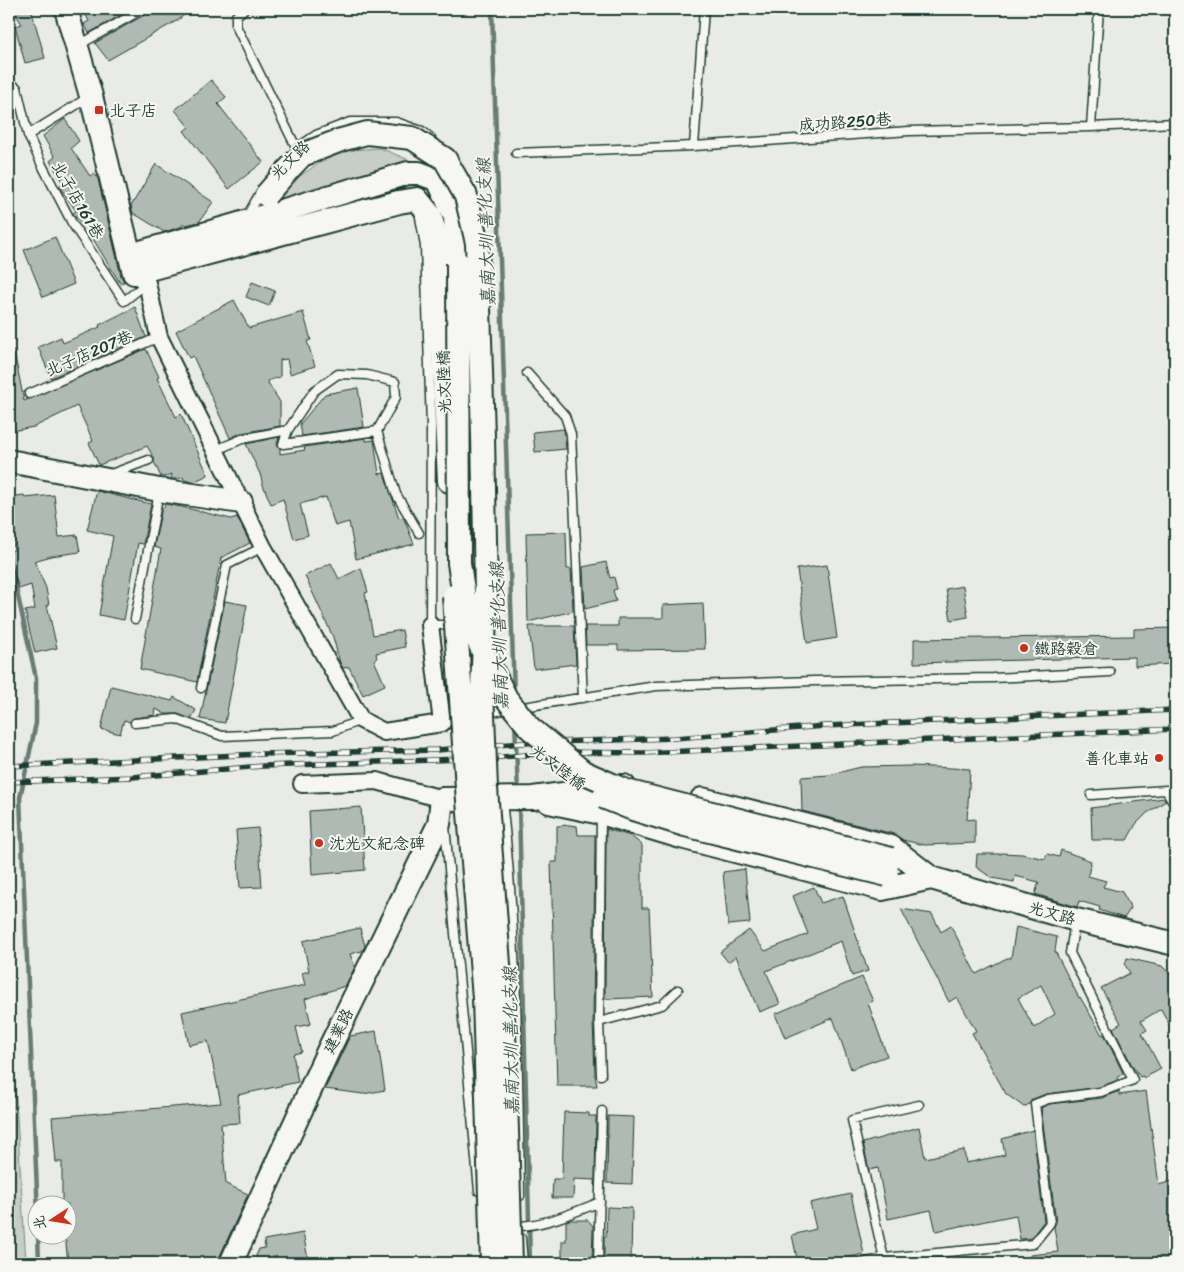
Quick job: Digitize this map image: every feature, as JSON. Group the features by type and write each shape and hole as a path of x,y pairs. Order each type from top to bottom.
{"street":[{"path":"66,9 137,270 160,337 263,547 361,720 384,732 448,721 430,625"},
{"path":"242,218 266,195 302,155 367,133 412,138 445,159 466,196 477,243 486,592 482,690 486,788 504,1032 511,1263"},
{"path":"137,270 242,218 413,173 419,173 438,180 455,217"},
{"path":"137,270 399,202 417,199"},
{"name":"光文陸橋","path":"417,199 430,215 438,243 453,587 457,612 469,648 505,717 530,747 555,768 589,791 632,809 695,827 889,867"},
{"name":"光文陸橋","path":"455,217 458,263 460,563 466,610 506,698 530,728 583,772 626,791 889,867"},
{"path":"9,461 159,490 241,502"},
{"path":"453,587 484,998 488,1259"},
{"path":"302,784 377,781 442,799 533,798 642,784 892,847 931,878"},
{"path":"598,790 601,814"},
{"path":"533,798 601,814 680,837 882,889 931,878"},
{"name":"建業路","path":"231,1263 328,1051 440,824 442,799"},
{"path":"889,867 931,878"},
{"name":"光文路","path":"931,878 1076,920 1175,944"}],"lane":[{"path":"77,46 143,9"},
{"path":"244,9 236,16 236,26 297,149"},
{"path":"694,146 704,9"},
{"path":"1090,127 1099,9"},
{"name":"北子店161巷","path":"9,82 17,88 28,135 41,163 72,222 124,301 137,270"},
{"path":"28,135 91,96"},
{"name":"光文路","path":"242,218 263,188 297,149 316,135 350,122 396,122 422,131 437,142"},
{"name":"成功路250巷","path":"516,153 694,146 909,131 1175,123"},
{"path":"443,149 461,172 470,190 482,232 494,545"},
{"path":"449,155 455,217"},
{"path":"417,199 425,246 431,426 430,625 488,625 494,611 494,573"},
{"name":"北子店207巷","path":"29,394 160,337"},
{"path":"527,373 565,416 570,434 583,698"},
{"path":"377,431 283,444 288,430 314,391 338,374 367,375 395,382 396,397 377,431 396,494 419,533"},
{"path":"216,450 242,439 288,430"},
{"path":"100,478 149,460"},
{"path":"135,619 159,490"},
{"path":"201,688 227,565 263,547"},
{"path":"448,721 500,710 656,686 993,678 1110,672"},
{"path":"134,723 176,719 222,736 333,731 361,720"},
{"path":"1091,795 1166,790 1175,805"},
{"path":"502,798 510,866 517,1009 520,1206"},
{"path":"442,799 451,877 480,1200"},
{"path":"601,814 599,1022 601,1075"},
{"path":"451,877 510,866"},
{"path":"862,1263 1033,1244 1050,1223 1035,1104 1048,1099 1101,1092 1133,1080 1070,953 1076,920"},
{"path":"599,1022 662,1005 678,990"},
{"path":"885,1261 852,1120 919,1105"},
{"path":"598,1263 602,1111"},
{"path":"520,1226 555,1219 600,1202"},
{"path":"520,1216 523,1263"},
{"path":"484,1263 488,1259"}],"shaded area":[{"path":"380,148 414,162 275,201 300,176 337,151"},
{"path":"9,987 26,1263 9,1263"}],"building":[{"path":"12,9 31,9 45,58 25,63 15,26 22,24"},
{"path":"83,9 132,9 89,33 84,24 89,21"},
{"path":"149,9 191,9 178,20 108,60 95,43 146,14"},
{"path":"211,80 226,97 218,104 263,162 229,189 184,131 189,127 175,110"},
{"path":"65,119 79,141 71,148 90,176 94,173 98,179 124,282 120,283 82,221 80,222 74,215 73,213 76,211 59,186 63,183 50,161 55,157 43,136"},
{"path":"156,164 213,202 199,222 183,224 181,227 164,232 133,213 131,206"},
{"path":"55,237 74,284 43,297 24,250"},
{"path":"252,282 275,291 269,306 246,297"},
{"path":"234,300 249,328 303,312 311,340 307,341 315,366 290,374 287,359 280,360 280,377 267,381 280,402 280,426 241,433 230,438 193,356 189,358 176,331"},
{"path":"135,307 146,337 51,378 38,347 61,337 63,343 100,327 99,325"},
{"path":"146,349 159,377 157,378 176,417 181,414 208,475 193,482 184,480 183,477 171,479 172,474 161,477 147,446 99,465 89,443 93,441 77,406 34,427 11,431 9,422 9,352 14,351 24,401"},
{"path":"358,388 364,427 302,436 300,424 325,394"},
{"path":"564,429 566,449 535,452 533,432"},
{"path":"279,437 277,444 280,454 305,450 304,447 366,438 366,441 374,440 379,474 384,473 399,518 403,517 414,544 356,559 349,522 335,526 326,497 300,504 308,535 294,539 283,499 271,504 246,444"},
{"path":"97,491 151,504 143,544 138,543 124,620 99,615 113,536 87,530"},
{"path":"24,495 25,498 54,495 59,537 77,535 80,552 51,556 34,561 46,588 49,605 47,605 57,648 35,653 25,611 35,609 31,585 19,589 9,555 9,552 14,550 9,516 9,497"},
{"path":"165,504 231,519 237,517 250,543 221,558 197,682 140,669 161,549 154,547 162,507 164,508"},
{"path":"566,532 567,569 571,569 573,611 528,622 526,533"},
{"path":"606,562 610,578 614,577 617,589 613,590 616,601 585,609 583,567"},
{"path":"331,563 339,579 361,568 368,592 365,593 373,635 402,630 405,647 376,653 377,659 374,660 385,685 363,695 349,667 343,668 340,663 333,637 305,576"},
{"path":"827,565 837,638 807,643 797,569"},
{"path":"963,586 968,617 951,620 946,589"},
{"path":"225,601 247,605 225,723 200,719"},
{"path":"703,603 705,649 618,650 618,645 586,645 585,626 618,626 618,618 663,618 663,605"},
{"path":"529,626 574,626 576,664 534,669"},
{"name":"鐵路穀倉","path":"1175,628 1175,664 1135,666 1135,657 914,663 914,639 1134,636 1134,629"},
{"path":"111,686 172,701 174,697 196,710 191,719 178,714 165,714 156,709 155,715 134,718 130,722 124,720 120,734 101,729"},
{"path":"912,766 970,769 967,820 975,819 975,843 924,845 903,840 894,834 802,811 801,777 829,775 861,767"},
{"path":"1164,798 1166,801 1147,813 1136,824 1127,840 1092,840 1091,808"},
{"path":"361,807 365,870 312,875 309,811"},
{"path":"557,826 577,826 578,835 595,835 593,1022 597,1086 557,1086 551,862 557,862"},
{"path":"258,828 262,887 240,888 236,830"},
{"path":"606,829 631,836 642,845 642,908 649,908 653,997 605,999"},
{"path":"1061,850 1091,861 1088,876 1106,881 1103,887 1122,892 1131,908 1124,918 1099,910 1100,907 1079,901 1077,907 1035,894 1039,882 1015,876 1014,882 992,878 976,867 977,854 1022,854 1045,859 1047,854 1059,857"},
{"path":"745,869 750,923 728,925 723,872"},
{"path":"814,887 821,903 843,896 868,971 852,976 841,941 766,971 780,1004 759,1012 736,956 728,962 720,952 749,930 765,951 808,934 793,896"},
{"path":"901,909 932,914 941,932 951,926 976,974 1007,958 1011,958 1016,927 1057,937 1055,951 1079,998 1102,1035 1104,1034 1123,1073 1117,1078 1118,1080 1100,1087 1046,1094 1033,1099 1024,1107 1006,1094 972,1033 976,1031 957,997 949,1002","holes":["1041,985 1055,1014 1034,1028 1018,998"]},
{"path":"360,928 365,946 362,951 350,954 355,967 345,986 305,999 311,1024 296,1027 302,1052 293,1054 298,1082 238,1095 240,1123 221,1124 226,1184 248,1194 218,1263 68,1263 66,1244 78,1244 78,1194 62,1194 62,1162 56,1162 52,1117 221,1103 208,1041 189,1045 182,1012 305,985 302,973 309,971 303,941"},
{"path":"1127,958 1162,966 1175,979 1175,1035 1161,1009 1141,1021 1147,1030 1142,1033 1161,1069 1144,1078 1143,1076 1140,1077 1133,1067 1113,1028 1121,1023 1101,988 1130,973 1125,965"},
{"path":"862,977 873,1001 868,1003 887,1056 851,1069 833,1018 785,1038 775,1014"},
{"path":"376,1031 385,1090 363,1094 325,1089 350,1036"},
{"path":"1119,1091 1119,1095 1146,1091 1159,1185 1175,1180 1175,1263 1030,1263 1030,1255 1058,1252 1054,1227 1056,1222 1041,1108 1049,1104 1102,1098"},
{"path":"564,1112 589,1113 589,1116 596,1116 595,1180 574,1179 573,1198 552,1198 553,1179 562,1179"},
{"path":"608,1116 634,1117 632,1184 607,1183"},
{"path":"919,1127 925,1158 964,1150 966,1163 1005,1155 1002,1139 1033,1130 1044,1221 1031,1238 1020,1239 1016,1215 936,1231 931,1210 888,1219 878,1168 869,1170 863,1143"},
{"path":"851,1194 864,1254 821,1263 798,1263 792,1235 816,1229 810,1203"},
{"path":"607,1207 632,1208 631,1263 604,1263"},
{"path":"588,1220 593,1226 592,1263 562,1263 562,1241 566,1241 566,1221"},
{"path":"303,1233 308,1259 287,1263 253,1263 259,1249 265,1248 264,1240"}],"waterway":[{"name":"嘉南大圳 善化支線","path":"492,9 514,695"},
{"path":"9,565 15,583 36,678 36,723 20,798 37,1194"},
{"name":"嘉南大圳 善化支線","path":"515,722 518,792"},
{"name":"嘉南大圳 善化支線","path":"519,805 530,1263"},
{"path":"38,1244 39,1263"}],"railway":[{"path":"9,766 261,754 437,750 522,743 675,738 825,726 1175,710"},
{"path":"9,782 132,777 263,766 490,758 560,752 643,753 1175,729"}],"place":[{"name":"北子店","path":"99,110"},
{"name":"鐵路穀倉","path":"1024,648"},
{"name":"善化車站","path":"1159,758"},
{"name":"沈光文紀念碑","path":"319,843"}]}
